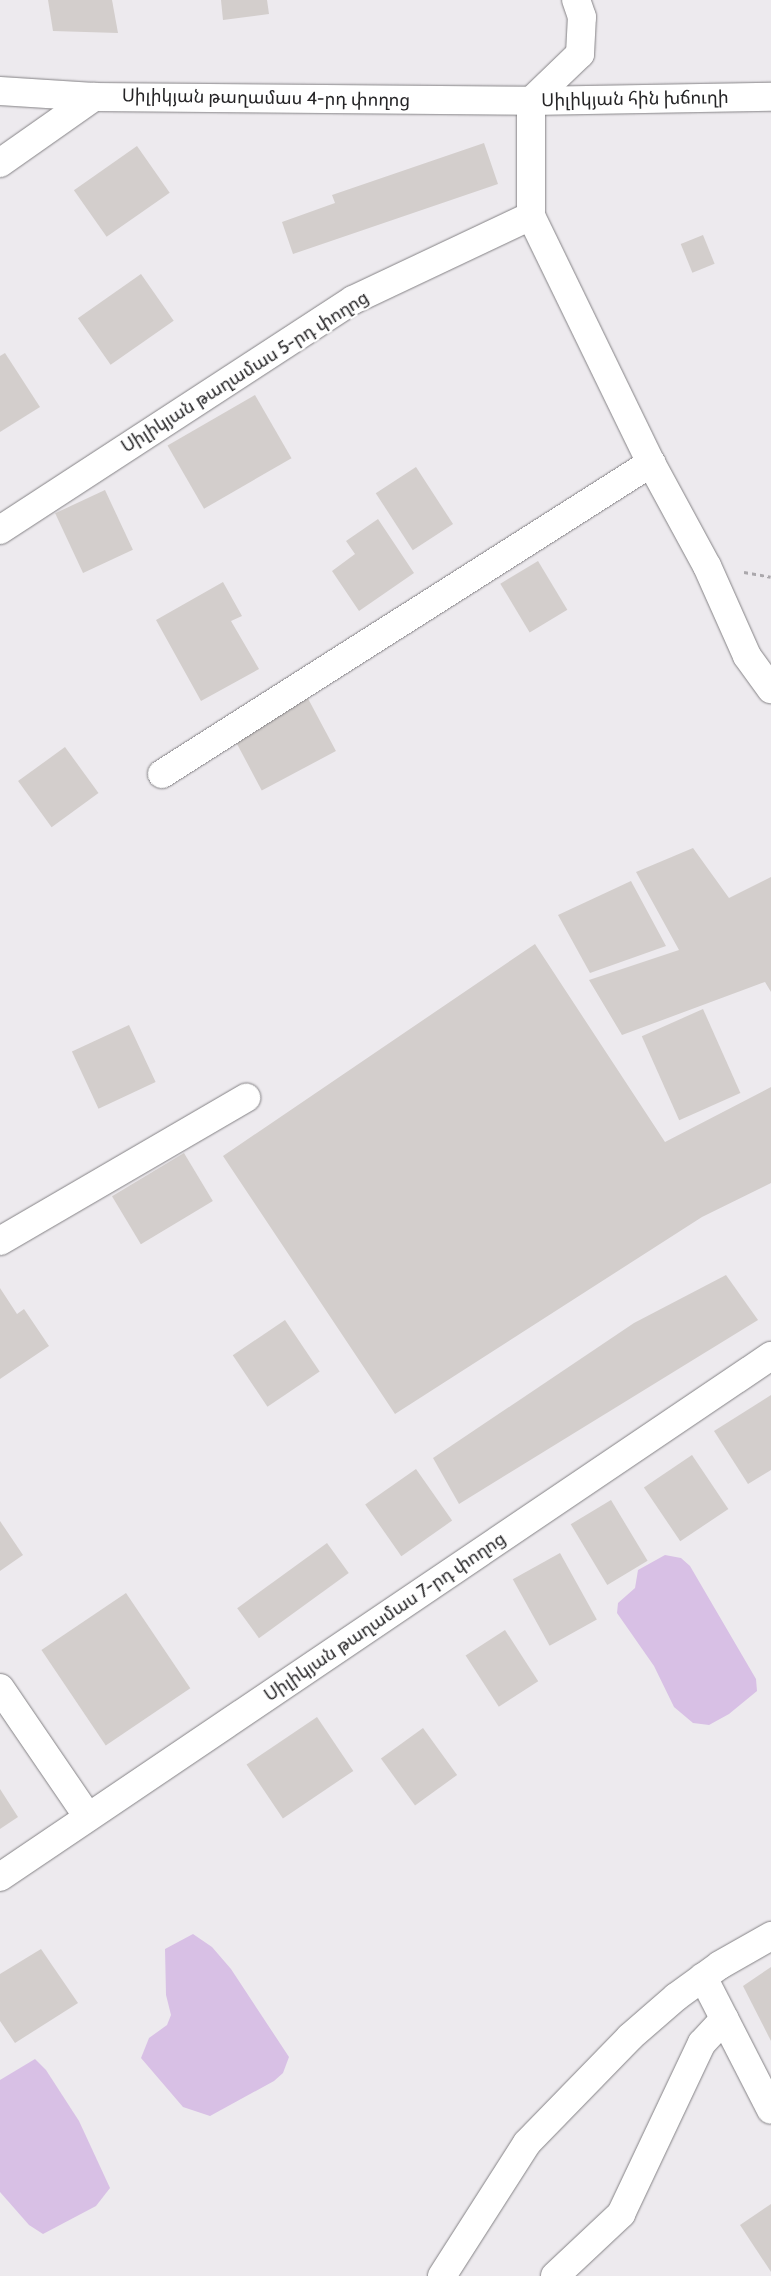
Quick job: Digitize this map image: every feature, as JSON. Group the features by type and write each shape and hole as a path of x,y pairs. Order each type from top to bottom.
{"street":[{"name":"Սիլիկյան հին խճուղի","path":"532,101 580,54 582,18 576,0"},
{"name":"Սիլիկյան թաղամաս 4-րդ փողոց","path":"0,91 94,97 532,101"},
{"path":"0,163 94,97"},
{"name":"Սիլիկյան հին խճուղի","path":"532,101 771,97"},
{"path":"532,101 532,216 651,463 707,566 747,656 771,688"},
{"name":"Սիլիկյան թաղամաս 5-րդ փողոց","path":"0,530 353,300 532,216"},
{"path":"162,774 651,463"},
{"path":"0,1241 246,1098"},
{"name":"Սիլիկյան թաղամաս 7-րդ փողոց","path":"0,1877 771,1356"},
{"path":"0,1688 88,1817"},
{"path":"442,2276 527,2143 630,2036 703,1977 771,1936"},
{"path":"703,1977 771,2110"},
{"path":"555,2276 562,2267 621,2214 702,2044 724,2019"}],"shaded area":[{"path":"665,1555 681,1558 690,1566 756,1679 757,1691 729,1714 709,1725 693,1723 674,1707 654,1666 617,1613 618,1603 635,1588 638,1570"},
{"path":"193,1934 212,1947 231,1969 289,2057 283,2073 274,2081 210,2116 183,2107 141,2058 149,2038 167,2025 171,2015 166,1995 165,1949"},
{"path":"35,2059 46,2070 79,2121 110,2188 96,2206 43,2234 29,2225 0,2192 0,2080"}],"building":[{"path":"48,0 112,0 118,33 53,31"},
{"path":"221,0 267,0 269,14 223,20"},
{"path":"484,143 498,184 293,254 282,222 335,203 332,195"},
{"path":"137,146 170,193 107,237 74,190"},
{"path":"703,235 715,264 692,273 681,244"},
{"path":"141,274 174,321 111,365 78,318"},
{"path":"5,353 40,407 0,432 0,356"},
{"path":"255,395 292,458 204,509 168,446"},
{"path":"416,467 453,524 413,550 376,493"},
{"path":"105,490 133,550 83,573 55,513"},
{"path":"378,519 414,573 359,611 332,571 355,554 346,541"},
{"path":"538,561 567,610 530,633 500,584"},
{"path":"223,582 242,616 231,621 259,669 201,701 156,620"},
{"path":"304,691 336,751 262,790 230,730"},
{"path":"65,747 99,793 52,827 18,781"},
{"path":"693,848 729,898 771,877 771,992 765,982 622,1035 589,980 679,950 636,872"},
{"path":"631,881 666,946 590,973 558,915"},
{"path":"535,944 665,1142 771,1087 771,1183 702,1217 395,1414 223,1156"},
{"path":"703,1009 740,1093 679,1120 642,1036"},
{"path":"129,1025 156,1082 99,1109 72,1052"},
{"path":"184,1153 213,1201 141,1244 112,1196"},
{"path":"726,1275 758,1320 459,1504 433,1458 634,1323"},
{"path":"0,1288 17,1314 24,1309 49,1346 0,1379"},
{"path":"285,1320 320,1371 267,1407 233,1355"},
{"path":"771,1395 771,1470 748,1484 714,1431"},
{"path":"692,1455 728,1509 680,1541 644,1487"},
{"path":"416,1469 452,1521 401,1556 365,1505"},
{"path":"611,1500 648,1561 607,1585 571,1524"},
{"path":"0,1521 23,1555 0,1571"},
{"path":"327,1543 349,1573 259,1638 237,1608"},
{"path":"560,1553 597,1619 550,1646 513,1579"},
{"path":"126,1593 190,1688 106,1745 41,1650"},
{"path":"505,1630 538,1681 499,1707 466,1656"},
{"path":"317,1717 353,1771 283,1818 247,1765"},
{"path":"423,1728 457,1775 415,1805 381,1759"},
{"path":"0,1789 18,1817 0,1829"},
{"path":"41,1949 78,2003 15,2043 0,2021 0,1974"},
{"path":"771,1967 771,2041 743,1986"},
{"path":"771,2204 771,2272 740,2225"}]}
